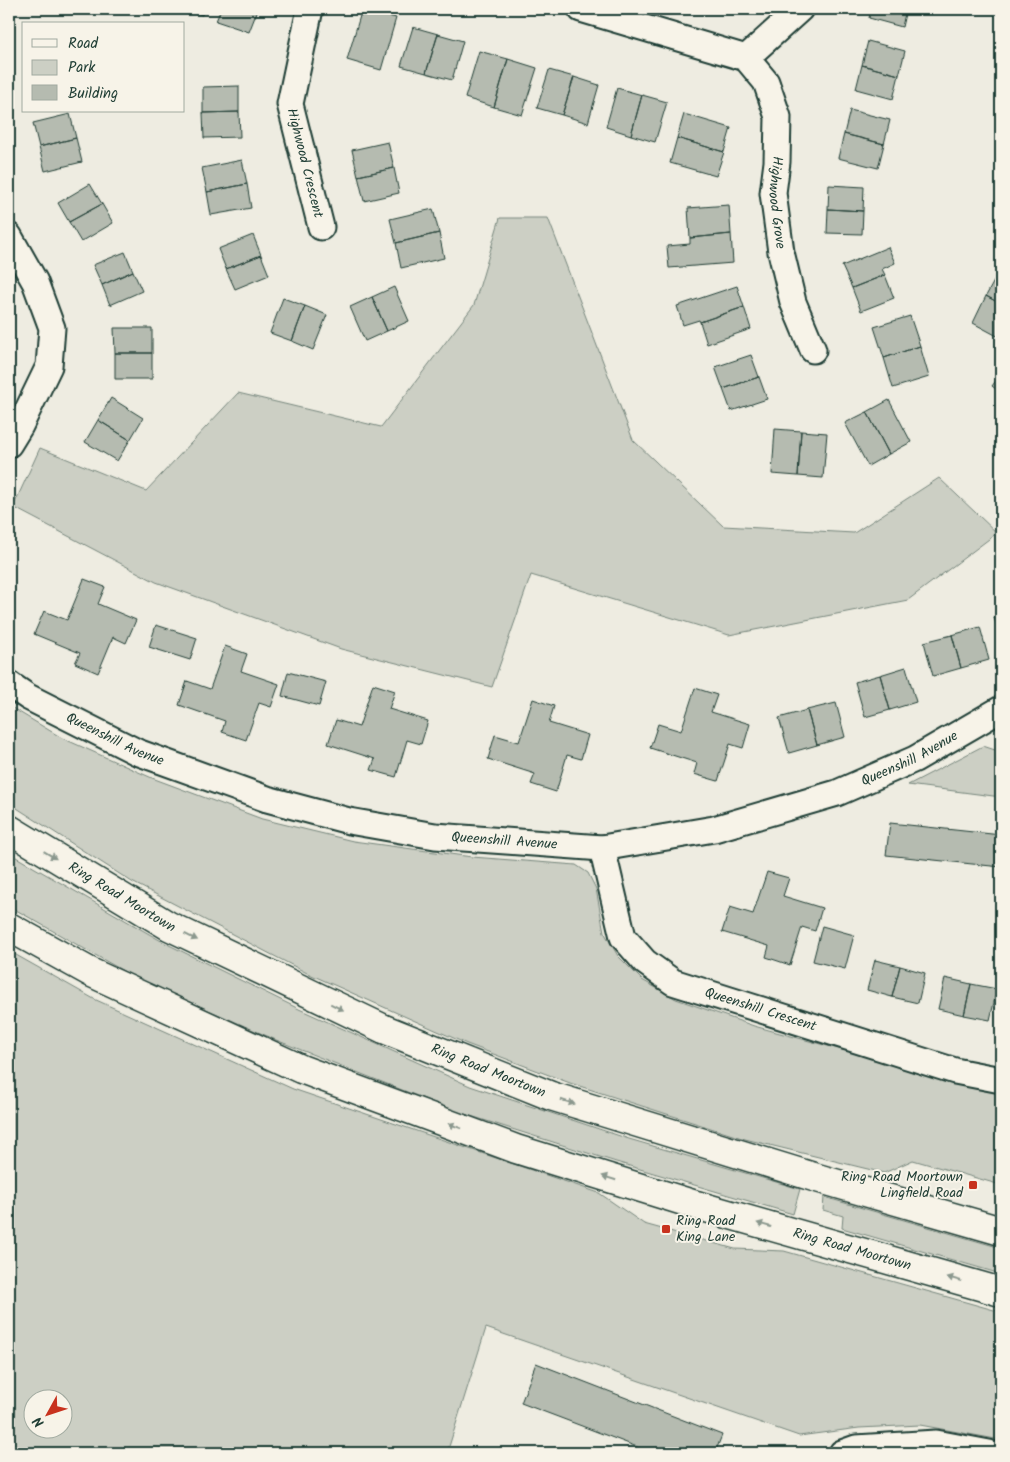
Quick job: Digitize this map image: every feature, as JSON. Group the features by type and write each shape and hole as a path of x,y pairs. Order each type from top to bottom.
{"highway":[{"name":"Ring Road Moortown","path":"9,829 169,926 384,1029 551,1096 818,1178 1001,1231"},
{"name":"Ring Road Moortown","path":"9,927 92,973 301,1069 516,1149 696,1205 1001,1292"}],"street":[{"name":"Highwood Crescent","path":"310,9 290,104 321,227"},
{"path":"581,9 746,58 800,9"},
{"name":"Highwood Grove","path":"746,58 766,82 778,117 777,162 773,192 781,252 793,302 813,350"},
{"path":"9,236 35,282 52,328 49,366 20,426 9,444"},
{"name":"Queenshill Avenue","path":"9,684 28,697 137,752 267,799 349,821 435,836 602,848 714,829 836,793 915,759 1001,709"},
{"name":"Queenshill Crescent","path":"602,848 623,937 645,962 673,982 955,1071 1001,1080"},
{"path":"842,1453 856,1448 936,1443 989,1453"}],"green space":[{"path":"500,218 548,218 633,440 723,526 854,533 939,478 997,533 908,600 729,635 531,575 492,687 341,649 156,582 13,507 40,448 146,491 238,393 381,427 474,305"},
{"path":"9,706 62,738 152,778 262,819 353,841 472,857 576,865 588,873 596,889 604,932 618,956 642,980 676,999 754,1026 1001,1093 1001,1185 913,1160 884,1173 745,1139 570,1083 467,1044 307,973 132,882 9,803"},
{"path":"983,746 1001,752 1001,797 908,785"},
{"path":"9,853 163,942 299,1009 470,1086 629,1139 800,1189 793,1214 616,1162 455,1111 276,1040 134,977 9,906"},
{"path":"9,951 94,999 293,1089 599,1193 644,1224 735,1249 784,1251 1001,1312 1001,1440 920,1425 859,1428 799,1436 486,1328 447,1453 9,1453"},
{"path":"824,1197 1001,1248 1001,1274 842,1228 843,1216 823,1210"}],"building":[{"path":"181,9 204,9 202,15"},
{"path":"221,9 258,9 249,32 216,21"},
{"path":"362,9 396,18 381,70 347,60"},
{"path":"871,9 906,9 902,27 869,18"},
{"path":"413,27 438,34 426,73 401,66"},
{"path":"438,34 463,41 452,80 426,73"},
{"path":"868,41 905,51 899,75 862,65"},
{"path":"479,51 508,59 494,107 465,98"},
{"path":"508,59 537,68 522,115 494,107"},
{"path":"862,65 899,75 893,99 856,89"},
{"path":"549,70 574,77 562,115 537,108"},
{"path":"574,77 599,85 588,123 562,115"},
{"path":"239,86 239,112 203,113 203,87"},
{"path":"617,88 642,95 631,135 606,127"},
{"path":"642,95 667,102 655,142 631,135"},
{"path":"850,110 890,120 884,144 844,134"},
{"path":"239,112 240,137 204,138 203,113"},
{"path":"70,114 76,138 39,147 33,123"},
{"path":"684,114 731,128 724,152 677,138"},
{"path":"844,134 884,144 878,168 838,158"},
{"path":"76,138 82,162 45,171 39,147"},
{"path":"677,138 724,152 716,176 670,163"},
{"path":"388,142 394,168 358,176 352,150"},
{"path":"242,160 247,184 207,192 202,168"},
{"path":"394,168 399,193 364,201 358,176"},
{"path":"90,184 102,204 69,222 58,203"},
{"path":"247,184 251,208 211,215 207,192"},
{"path":"829,185 864,187 863,211 828,209"},
{"path":"102,204 113,223 81,242 69,222"},
{"path":"729,205 731,234 690,238 688,208"},
{"path":"433,209 439,233 396,243 390,219"},
{"path":"828,209 863,211 862,234 827,233"},
{"path":"439,233 444,258 401,268 396,243"},
{"path":"731,234 733,263 669,268 667,246 690,244 690,238"},
{"path":"253,235 261,255 226,269 218,249"},
{"path":"888,247 895,263 882,269 885,275 852,288 842,266"},
{"path":"125,252 133,271 102,285 93,265"},
{"path":"261,255 269,275 235,289 226,269"},
{"path":"1001,270 1001,304 986,296"},
{"path":"133,271 142,291 110,305 102,285"},
{"path":"885,275 894,298 861,311 852,288"},
{"path":"737,286 744,307 700,322 699,320 683,325 677,306"},
{"path":"394,287 409,321 387,331 372,297"},
{"path":"986,296 1001,304 1001,338 973,323"},
{"path":"372,297 387,331 365,341 350,307"},
{"path":"283,298 305,306 292,341 270,333"},
{"path":"305,306 327,315 313,350 292,341"},
{"path":"744,307 751,329 707,344 700,322"},
{"path":"910,316 920,346 884,358 874,327"},
{"path":"114,328 152,328 152,353 115,353"},
{"path":"920,346 929,377 893,388 884,358"},
{"path":"115,353 152,353 152,379 115,379"},
{"path":"751,355 759,377 723,389 715,367"},
{"path":"1001,374 1001,393 992,386"},
{"path":"759,377 767,399 731,411 723,389"},
{"path":"111,398 143,418 130,440 98,420"},
{"path":"889,400 911,442 889,454 867,412"},
{"path":"867,412 889,454 868,466 845,423"},
{"path":"98,420 130,440 117,461 85,442"},
{"path":"775,429 801,431 798,476 772,474"},
{"path":"801,431 827,433 823,478 798,476"},
{"path":"84,579 105,587 98,604 136,620 126,643 113,637 98,673 75,663 80,653 34,634 44,611 67,620"},
{"path":"1001,615 1001,641 994,617"},
{"path":"156,625 197,638 190,660 149,647"},
{"path":"980,627 989,660 961,668 952,635"},
{"path":"952,635 961,668 933,676 924,642"},
{"path":"225,646 247,654 241,671 279,684 271,707 259,703 246,740 222,732 225,721 179,705 187,681 210,689"},
{"path":"906,667 916,702 890,710 880,675"},
{"path":"288,672 326,682 319,706 282,696"},
{"path":"880,675 890,710 865,717 855,682"},
{"path":"373,684 395,691 389,709 428,721 421,744 407,740 396,777 371,770 375,759 328,744 336,720 359,727"},
{"path":"695,688 717,695 711,712 750,724 743,748 730,744 718,781 694,774 697,763 650,748 658,724 681,731"},
{"path":"533,699 554,706 549,723 588,735 581,759 567,755 556,792 531,784 535,774 488,759 495,735 519,742"},
{"path":"836,703 845,737 817,745 807,710"},
{"path":"807,710 817,745 789,753 779,718"},
{"path":"890,823 1001,835 1001,867 886,855"},
{"path":"767,872 789,878 783,896 822,908 815,931 802,927 790,965 766,957 769,946 722,932 730,907 753,914"},
{"path":"822,926 854,935 845,969 813,961"},
{"path":"875,960 900,966 892,997 867,990"},
{"path":"900,966 925,973 918,1003 892,997"},
{"path":"945,978 971,984 964,1015 938,1009"},
{"path":"971,984 997,989 990,1020 964,1015"},
{"path":"536,1363 722,1435 715,1453 653,1453 521,1403"}],"place":[{"name":"Ring Road Moortown Lingfield Road","path":"973,1185"},
{"name":"Ring Road King Lane","path":"666,1229"}]}
